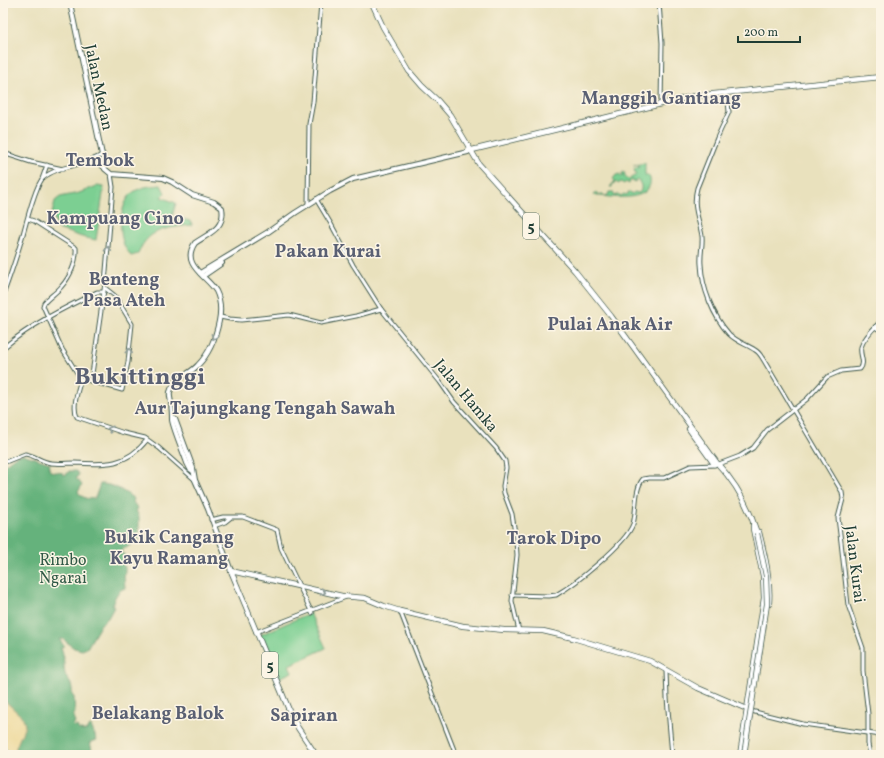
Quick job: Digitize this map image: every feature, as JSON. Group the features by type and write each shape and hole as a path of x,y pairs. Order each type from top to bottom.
{"highway":[{"name":"5","path":"372,3 383,27 406,67 422,86 445,108 464,138 469,151 479,164 596,298 643,360 717,465"},
{"path":"469,151 703,95 881,77"},
{"path":"717,465 734,485 754,524 765,576 766,600 743,755"},
{"path":"743,755 754,681 764,592 763,576 753,529 754,524"},
{"name":"5","path":"231,571 297,726 316,755"},
{"path":"231,571 346,597 365,598 400,611 463,626 487,629 549,632 650,661 698,688 749,710"}],"main road":[{"name":"Jalan Medan","path":"70,3 106,169"},
{"path":"201,275 268,232 308,204 343,184 362,176 469,151"},
{"path":"106,169 111,174 163,178 192,195 214,202 220,206 222,212 219,226 206,238 194,243 190,255 192,263 213,287 219,297 220,317 215,336 203,359 195,368 179,379 173,385 170,392 173,417 172,420 187,463 193,471 195,480 231,571"}],"street":[{"path":"308,204 309,124 314,102 321,3"},
{"path":"659,3 662,43 661,104"},
{"name":"Jalan Kurai","path":"724,93 728,101 729,112 697,188 696,196 696,213 702,239 700,253 702,274 711,305 718,319 729,334 736,340 757,352 769,368 794,409 830,474 841,489 843,496 838,514 840,542 848,605 863,648 863,671 869,724 868,734 870,755"},
{"path":"3,153 31,162 64,169"},
{"path":"42,179 76,164 93,160 103,154"},
{"path":"93,160 98,162 106,169"},
{"path":"3,295 13,268 37,189 47,165"},
{"path":"91,381 104,290 113,187 111,174"},
{"name":"Jalan Hamka","path":"316,200 331,224 353,266 382,309 454,402 496,448 505,461 506,468 503,486 514,522 517,548 512,595 513,607 519,631"},
{"path":"3,348 21,333 48,317 97,292 104,290 115,296 132,324 128,362 122,390 81,379 62,349 48,317 44,309 44,303 61,287 67,278 76,257 76,248 28,218"},
{"path":"220,317 241,320 289,315 321,323 382,309"},
{"path":"512,595 556,595 610,553 626,536 633,524 638,488 643,479 664,478 690,466 717,465 740,456 753,448 767,430 807,398 827,377 841,370 860,369 863,364 861,347 866,338 881,321"},
{"path":"875,327 881,331"},
{"path":"81,379 75,403 77,417 124,434 141,437 147,440 195,480"},
{"path":"141,437 143,445"},
{"path":"3,463 25,454 50,463 101,464 124,460 147,440"},
{"path":"143,445 152,443"},
{"path":"212,520 224,517 243,517 277,530 281,548 311,612"},
{"path":"214,526 225,522 230,518"},
{"path":"256,632 311,612 346,597"},
{"path":"400,611 456,755"},
{"path":"666,671 672,755"},
{"path":"749,710 803,724 881,736"}],"green space":[{"path":"645,163 645,175 648,175 650,178 650,184 645,192 632,197 607,197 593,195 597,192 600,195 603,194 605,196 608,195 609,192 613,192 616,196 618,194 621,196 624,194 626,195 629,192 632,194 634,192 639,193 641,186 640,182 637,180 635,182 632,180 630,181 629,184 626,182 624,184 621,182 618,184 616,182 612,185 612,187 610,187 615,181 613,179 616,175 620,174 620,176 623,176 622,173 624,172 626,178 629,179 636,175 634,169 639,167 638,165 634,165"},
{"path":"161,185 165,193 161,197 176,203 172,217 191,221 192,225 174,227 153,234 142,245 138,254 131,256 122,239 121,224 123,208 130,195 138,189 148,186"},
{"path":"97,186 104,187 96,240 58,229 52,214 55,201 60,197 79,193"},
{"name":"Rimbo Ngarai","path":"23,454 50,463 50,471 63,473 63,475 67,474 69,471 76,471 79,475 76,478 82,485 78,492 85,498 95,498 100,484 105,484 122,491 134,499 133,502 138,509 136,510 139,517 139,539 126,548 123,548 121,553 125,555 123,565 125,567 125,588 118,592 115,597 112,606 114,607 108,618 101,624 87,648 82,650 74,648 63,639 59,639 64,646 61,647 65,674 71,685 72,695 74,697 75,713 73,714 75,723 73,724 74,727 77,726 79,730 82,731 87,730 88,727 91,726 97,740 90,742 93,755 16,755 16,747 25,726 23,718 3,699 3,466 16,456"},
{"path":"310,613 326,648 289,665 292,672 279,678 260,635"}],"sand":[{"path":"3,699 23,718 25,726 16,747 16,755 3,755"}],"waterway":[{"path":"3,747 8,755"}],"district":[{"name":"Manggih Gantiang","path":"661,98"},
{"name":"Tembok","path":"100,160"},
{"name":"Kampuang Cino","path":"115,218"},
{"name":"Pakan Kurai","path":"328,251"},
{"name":"Benteng Pasa Ateh","path":"124,289"},
{"name":"Pulai Anak Air","path":"610,324"},
{"name":"Bukittinggi","path":"140,376"},
{"name":"Aur Tajungkang Tengah Sawah","path":"265,408"},
{"name":"Tarok Dipo","path":"554,538"},
{"name":"Bukik Cangang Kayu Ramang","path":"169,547"},
{"name":"Belakang Balok","path":"158,713"},
{"name":"Sapiran","path":"304,715"}]}
